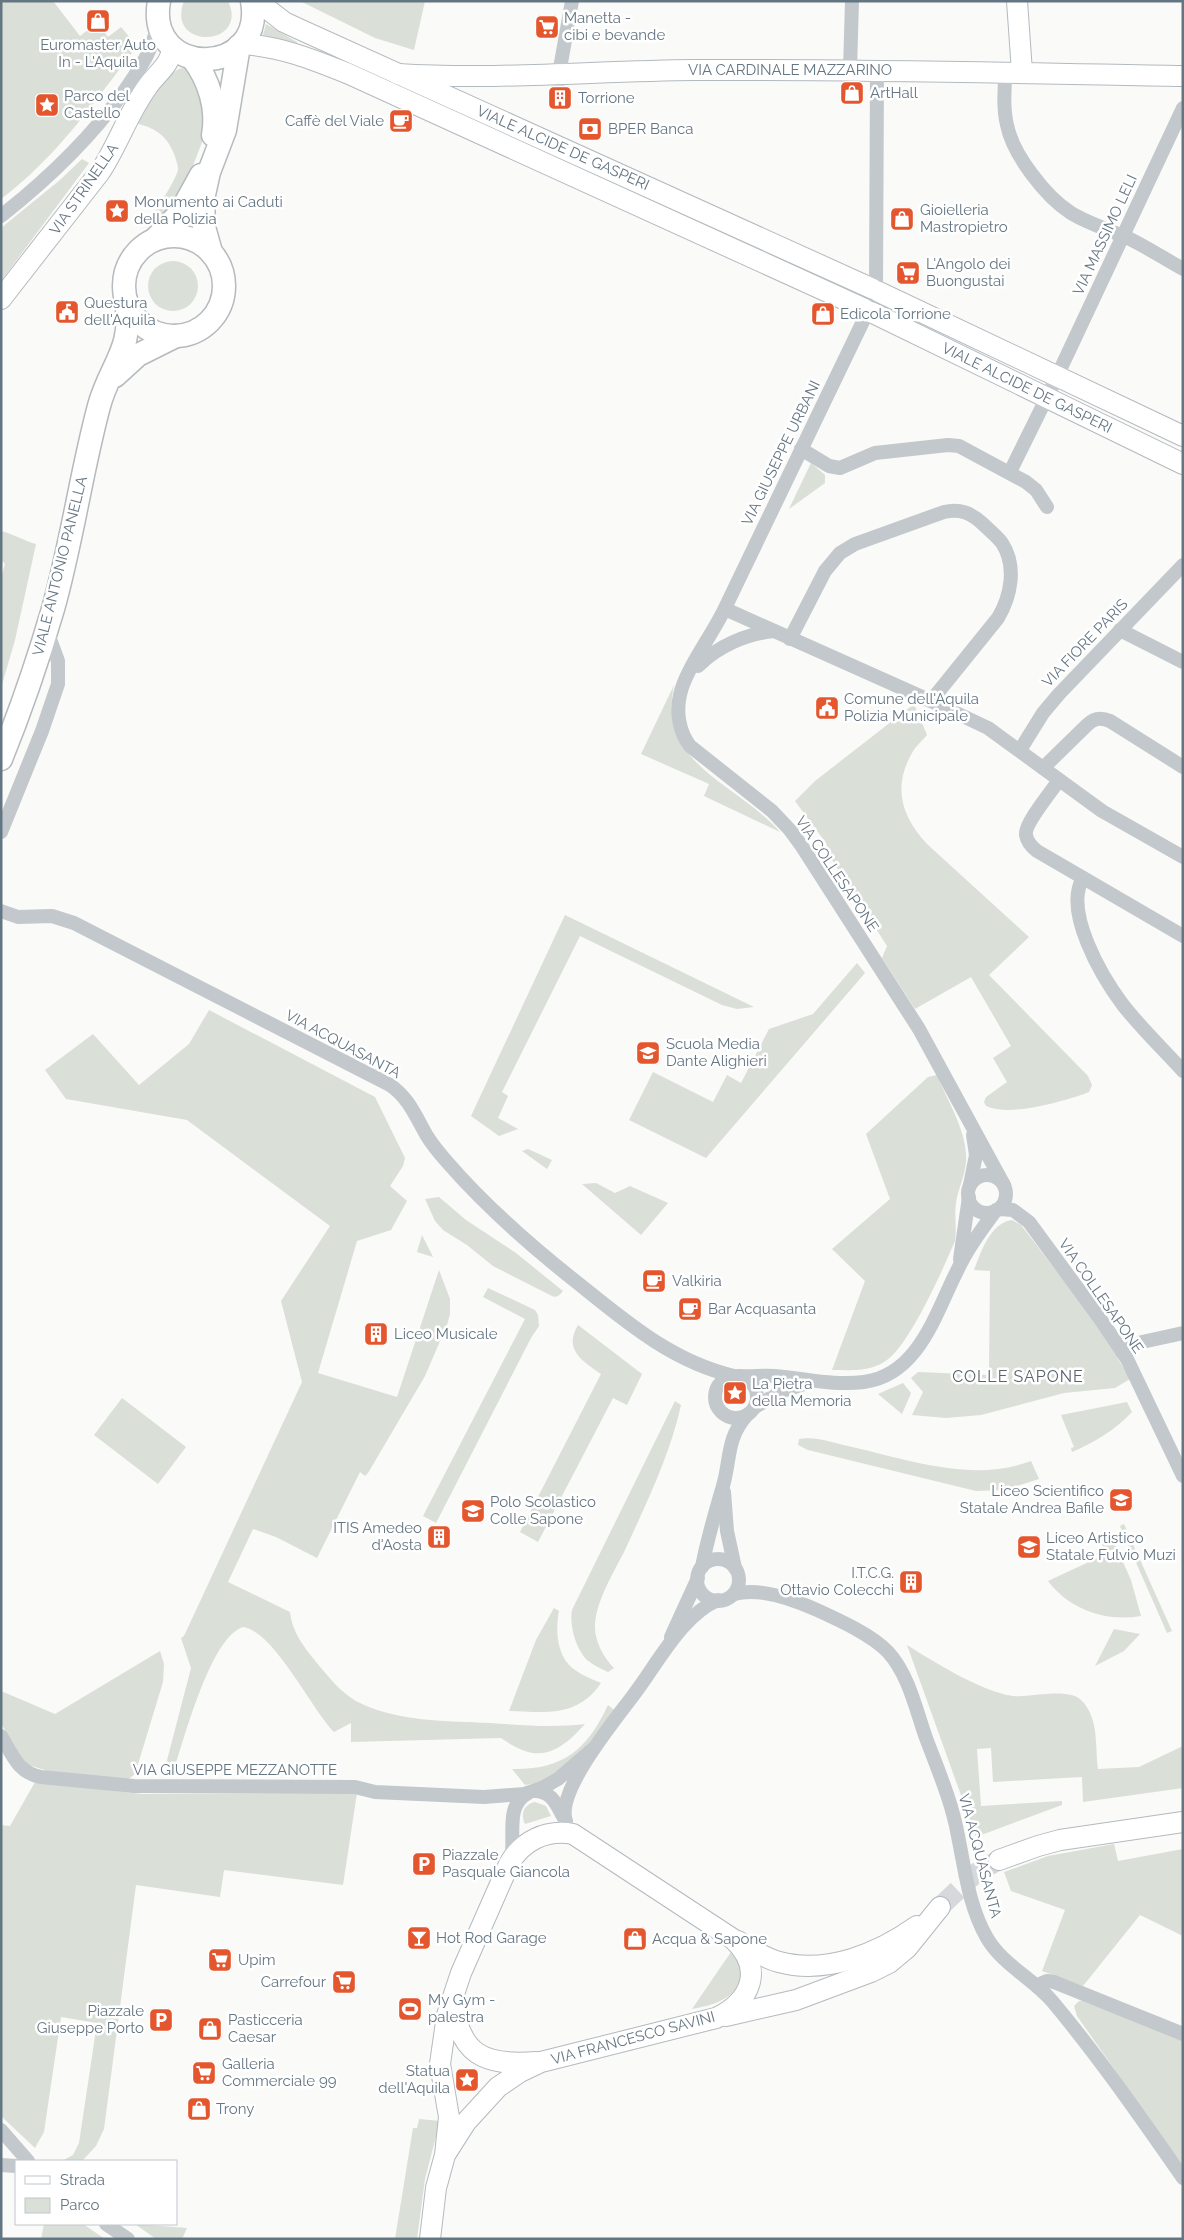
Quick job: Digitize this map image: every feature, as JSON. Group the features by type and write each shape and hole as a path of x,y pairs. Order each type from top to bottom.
{"main road":[{"path":"193,59 215,59 226,56 240,45 248,34 252,23 252,1"},
{"path":"155,239 170,235 185,236 199,242 211,252 219,264 224,278 224,293 219,308 212,319 202,328 190,334 176,336 160,335 145,328 134,317 126,302 123,287 125,272 132,258 172,222 188,200 202,173 213,138 214,106 202,74 193,59 172,47 161,31 158,10"},
{"path":"211,252 204,227 203,199 208,172 226,123 240,45"},
{"name":"VIALE ANTONIO PANELLA","path":"1,759 24,701 47,631 102,398 126,341 129,323 126,302"},
{"name":"VIALE ANTONIO PANELLA","path":"102,398 112,379 127,364 149,349 176,336"}],"street":[{"name":"VIALE ALCIDE DE GASPERI","path":"257,1 284,22 876,290 1183,436"},
{"path":"560,74 572,1"},
{"path":"850,69 852,1"},
{"path":"1017,1 1014,72 1005,116 1008,131 1035,177 1066,210 1122,236 1183,269"},
{"path":"1,216 55,170 101,122 149,53 158,10"},
{"name":"VIALE ALCIDE DE GASPERI","path":"240,45 263,45 288,51 349,74 868,310 1183,464"},
{"name":"VIA STRINELLA","path":"1,299 104,167 145,89 170,58 172,47"},
{"name":"VIA CARDINALE MAZZARINO","path":"398,74 471,77 622,70 877,69 1183,76"},
{"path":"868,310 880,309 883,303 882,296 876,290 877,69"},
{"name":"VIA MASSIMO LELI","path":"1010,472 1058,376 1183,108"},
{"name":"VIA GIUSEPPE URBANI","path":"725,609 868,310"},
{"path":"801,449 829,466 840,468 874,453 954,445 968,449 1033,487 1047,507"},
{"path":"790,638 828,566 845,549 944,512 957,510 966,513 981,523 1004,546 1009,563 1010,589 998,618 932,701"},
{"name":"VIA FIORE PARIS","path":"1020,750 1052,702 1183,565"},
{"path":"725,609 932,701 988,728 1102,811 1183,858"},
{"name":"VIA COLLESAPONE","path":"725,609 680,694 678,709 682,731 687,742 702,757 772,812 801,844 923,1036 1004,1185"},
{"path":"1120,630 1183,662"},
{"path":"1,832 42,731 58,684 58,661 47,631"},
{"path":"687,678 708,657 727,645 756,634 774,632"},
{"path":"1043,768 1087,725 1098,718 1110,721 1183,767"},
{"path":"1059,780 1027,827 1026,837 1028,842 1037,851 1183,936"},
{"path":"1083,878 1077,893 1077,906 1079,920 1089,946 1124,1006 1183,1071"},
{"name":"VIA ACQUASANTA","path":"1,911 18,917 52,916 74,924 390,1084 408,1102 437,1150 492,1211 536,1249 655,1342 698,1366 737,1376 773,1376 812,1382"},
{"name":"VIA COLLESAPONE","path":"957,1270 966,1225 976,1151 970,1125"},
{"path":"720,1409 726,1415 734,1418 751,1411 782,1390 812,1382 864,1382 879,1379 898,1369 911,1355 929,1329 957,1270 998,1210 1006,1197 1004,1185 995,1176 986,1175 974,1180 969,1192 971,1203 978,1210 987,1213 998,1210"},
{"name":"VIA COLLESAPONE","path":"998,1210 1012,1210 1029,1222 1101,1320 1122,1352 1142,1389 1183,1476"},
{"path":"1122,1352 1142,1342 1183,1333"},
{"path":"724,1484 727,1531 737,1570 738,1586 734,1594 727,1599 718,1600 703,1594 700,1573 724,1484 728,1451 726,1427 716,1401 717,1389 725,1380 737,1376 747,1379 755,1388 757,1396 751,1411 738,1427 728,1451"},
{"path":"700,1573 710,1561 720,1559 727,1561 737,1570"},
{"name":"VIA ACQUASANTA","path":"737,1570 747,1582 763,1593"},
{"name":"VIA GIUSEPPE MEZZANOTTE","path":"665,1650 700,1573"},
{"name":"VIA ACQUASANTA","path":"734,1594 763,1593 796,1601 823,1612 876,1642 896,1662 908,1689 949,1803 980,1924 1001,1956 1038,1985 1065,2016 1135,2108 1183,2178"},
{"name":"VIA GIUSEPPE MEZZANOTTE","path":"566,1821 564,1810 566,1800 594,1748 665,1650 695,1617 708,1605 718,1600"},
{"name":"VIA GIUSEPPE MEZZANOTTE","path":"1,1736 21,1768 31,1775 41,1777 134,1786 352,1786 375,1792 489,1798 532,1792 565,1774 594,1748"},
{"path":"509,1864 512,1850 513,1811 516,1803 532,1792"},
{"name":"VIA FRANCESCO SAVINI","path":"430,2239 436,2188 445,2155 466,2122 490,2094 520,2072 548,2060 716,2018 738,2005 744,1997 749,1984 750,1968 747,1957 733,1939 585,1841 566,1821 551,1796 545,1792 532,1792"},
{"path":"489,1798 504,1810 512,1830"},
{"path":"999,1860 1060,1840 1183,1822"},
{"path":"445,2155 449,2117 440,2060 446,2014 454,1990 509,1864 518,1850 542,1836 565,1833 573,1834 585,1841"},
{"path":"716,2018 796,2000 871,1972 901,1954 942,1905 912,1929 884,1946 856,1957 826,1964 796,1965 778,1962 733,1939"},
{"path":"1038,1985 1047,1981 1054,1982 1183,2034"},
{"path":"454,1990 453,2000 457,2022 464,2039 475,2052 487,2059 498,2062 548,2060"},
{"path":"1,2130 23,2160"},
{"path":"1,2147 12,2150 22,2160"},
{"path":"1,2165 15,2163"},
{"path":"107,2225 128,2239"}],"green space":[{"name":"Parco del Castello","path":"1,1 53,1 80,36 97,23 108,37 121,27 137,46 58,147 21,183 1,199"},
{"path":"184,1 228,1 232,16 228,27 219,34 207,37 195,35 186,29 181,17"},
{"path":"300,1 425,1 414,50 375,38"},
{"path":"266,24 297,42 297,44 263,35"},
{"path":"182,68 189,69 202,87 204,137 186,184 173,206 154,225 154,214 175,179 178,166 171,147 164,137 148,127 134,123 148,100 162,83"},
{"path":"561,83 567,87 570,94 567,102 557,105 551,102 548,94 552,86","holes":["559,87 567,94 560,101 552,94"]},
{"path":"82,159 89,163 1,281 1,228 60,180"},
{"path":"168,261 178,261 191,268 198,281 198,291 191,304 178,311 168,311 159,307 152,300 148,291 148,281 152,272 159,265"},
{"path":"811,463 825,475 825,483 789,509"},
{"path":"1,531 36,544 15,640 1,688 1,579 5,564 1,560"},
{"path":"674,685 672,712 677,735 688,753 704,770 762,815 780,832 704,796 709,784 641,754"},
{"path":"914,704 927,735 912,753 902,778 901,790 906,813 918,834 927,844 1029,937 989,975 1088,1076 1092,1085 1089,1092 1049,1104 1021,1109 996,1109 986,1106 984,1102 986,1097 1007,1082 993,1058 1011,1046 971,977 915,1009 882,958 887,946 832,860 826,843 795,801 815,781"},
{"path":"565,915 754,1007 737,1009 722,1005 580,936 502,1092 508,1096 498,1118 518,1129 499,1136 471,1116"},
{"path":"857,963 865,973 706,1158 629,1120 653,1072 713,1102 727,1075 741,1083 769,1029 813,1014"},
{"path":"209,1010 375,1097 405,1158 403,1166 390,1186 407,1201 391,1230 357,1241 318,1373 397,1397 439,1270 450,1299 450,1314 447,1325 425,1376 368,1473 365,1476 360,1472 317,1558 276,1537 253,1529 228,1582 290,1612 296,1633 307,1651 334,1683 356,1701 388,1713 439,1721 538,1726 585,1724 575,1735 556,1749 536,1753 526,1751 501,1738 351,1742 351,1723 334,1732 280,1656 255,1632 243,1627 231,1635 209,1670 199,1693 172,1776 166,1772 165,1768 191,1668 181,1638 184,1636 302,1382 281,1301 330,1226 187,1120 66,1099 45,1070 93,1034 139,1085 189,1044"},
{"path":"937,1075 961,1129 966,1151 966,1162 956,1203 955,1241 924,1307 904,1342 893,1354 884,1362 872,1367 859,1370 832,1370 865,1281 832,1249 890,1199 866,1134 928,1077"},
{"path":"528,1149 552,1160 547,1169 522,1151"},
{"path":"596,1183 615,1193 630,1186 668,1203 641,1235 582,1184"},
{"path":"439,1197 466,1220 516,1253 563,1291 558,1296 552,1296 493,1266 467,1245 443,1230 435,1221 425,1199"},
{"path":"1012,1220 1021,1225 1096,1322 1130,1379 1115,1388 1064,1393 981,1415 946,1418 912,1415 923,1392 911,1378 918,1372 989,1375 990,1271 974,1270 983,1247 992,1232 1004,1222"},
{"path":"422,1235 433,1257 417,1252"},
{"path":"488,1288 535,1310 538,1315 539,1326 531,1338 436,1523 423,1516 525,1319 483,1297"},
{"path":"578,1325 642,1374 627,1405 613,1398 538,1542 520,1532 601,1374 582,1359 574,1348 574,1334"},
{"path":"903,1383 911,1393 902,1414 878,1394"},
{"path":"122,1398 186,1447 158,1484 94,1435"},
{"path":"675,1401 681,1405 664,1461 633,1533 607,1586 596,1615 595,1630 598,1642 606,1659 614,1668 608,1672 587,1660 580,1650 573,1630 572,1610"},
{"path":"1127,1402 1132,1412 1119,1424 1089,1444 1072,1452 1071,1448 1074,1447 1061,1415"},
{"path":"799,1439 819,1439 919,1463 964,1470 987,1470 1031,1461 1039,1479 1004,1490 976,1491 808,1450 798,1445"},
{"path":"1124,1524 1172,1631 1167,1633 1120,1526"},
{"path":"1109,1531 1131,1580 1141,1616 1115,1617 1090,1612 1067,1600 1048,1581 1106,1554 1098,1535"},
{"path":"554,1608 559,1611 557,1627 559,1644 564,1659 578,1672 601,1683 592,1694 571,1708 548,1712 509,1711 536,1640"},
{"path":"1114,1629 1140,1634 1124,1651 1095,1666"},
{"path":"907,1645 958,1675 987,1689 1013,1696 1060,1694 1077,1697 1083,1702 1092,1717 1098,1769 1139,1767 1183,1746 1183,1788 1083,1802 1082,1777 993,1782 991,1748 977,1749 981,1806 1062,1801 1062,1805 976,1837"},
{"path":"160,1651 164,1664 163,1682 135,1774 127,1780 48,1771 29,1765 19,1755 1,1723 1,1691 55,1714"},
{"path":"608,1705 614,1710 597,1734 577,1757 553,1775 540,1782 525,1785 512,1769 546,1766 571,1754 591,1734"},
{"path":"35,1782 142,1794 357,1793 343,1885 224,1870 220,1897 136,1885 104,2129 96,2146 83,2160 64,2160 73,2155 79,2143 97,2023 61,2017 44,2132 35,2148 1,2116 1,1825 10,1826"},
{"path":"535,1802 546,1806 551,1816 525,1824 524,1810 528,1805"},
{"path":"1114,1844 1118,1861 1183,1849 1183,1936 1140,1915 1083,1986 1042,1971 1065,1910 1011,1891 1004,1872 1048,1856"},
{"path":"731,1952 736,1958 741,1972 735,1991 719,2002 692,2009"},
{"path":"1079,2001 1183,2040 1183,2167 1077,2016 1074,2006"},
{"path":"419,2119 440,2121 425,2179 417,2239 395,2239 413,2128 417,2128"},
{"path":"44,2225 84,2225 105,2239 41,2239"},
{"path":"136,2225 187,2228 182,2239 156,2239"}],"tunnel":[{"path":"943,1904 976,1873 999,1860"}],"place":[{"name":"Euromaster Auto In - L'Aquila","path":"98,21"},
{"name":"Manetta - cibi e bevande","path":"547,27"},
{"name":"ArtHall","path":"852,93"},
{"name":"Torrione","path":"560,98"},
{"name":"Parco del Castello","path":"47,105"},
{"name":"Caffè del Viale","path":"401,121"},
{"name":"BPER Banca","path":"590,129"},
{"name":"Monumento ai Caduti della Polizia","path":"117,211"},
{"name":"Gioielleria Mastropietro","path":"902,219"},
{"name":"L'Angolo dei Buongustai","path":"908,273"},
{"name":"Questura dell'Aquila","path":"67,312"},
{"name":"Edicola Torrione","path":"823,314"},
{"name":"Comune dell'Aquila Polizia Municipale","path":"827,708"},
{"name":"Scuola Media Dante Alighieri","path":"648,1053"},
{"name":"Valkiria","path":"654,1281"},
{"name":"Bar Acquasanta","path":"690,1309"},
{"name":"Liceo Musicale","path":"376,1334"},
{"name":"La Pietra della Memoria","path":"735,1393"},
{"name":"Liceo Scientifico Statale Andrea Bafile","path":"1121,1500"},
{"name":"Polo Scolastico Colle Sapone","path":"473,1511"},
{"name":"ITIS Amedeo d'Aosta","path":"439,1537"},
{"name":"Liceo Artistico Statale Fulvio Muzi","path":"1029,1547"},
{"name":"I.T.C.G. Ottavio Colecchi","path":"911,1582"},
{"name":"Piazzale Pasquale Giancola","path":"424,1864"},
{"name":"Hot Rod Garage","path":"419,1938"},
{"name":"Acqua & Sapone","path":"635,1939"},
{"name":"Upim","path":"220,1960"},
{"name":"Carrefour","path":"344,1982"},
{"name":"My Gym - palestra","path":"410,2009"},
{"name":"Piazzale Giuseppe Porto","path":"161,2020"},
{"name":"Pasticceria Caesar","path":"210,2029"},
{"name":"Galleria Commerciale 99","path":"204,2073"},
{"name":"Statua dell'Aquila","path":"467,2080"},
{"name":"Trony","path":"199,2109"}],"district":[{"name":"COLLE SAPONE","path":"1018,1376"}]}
